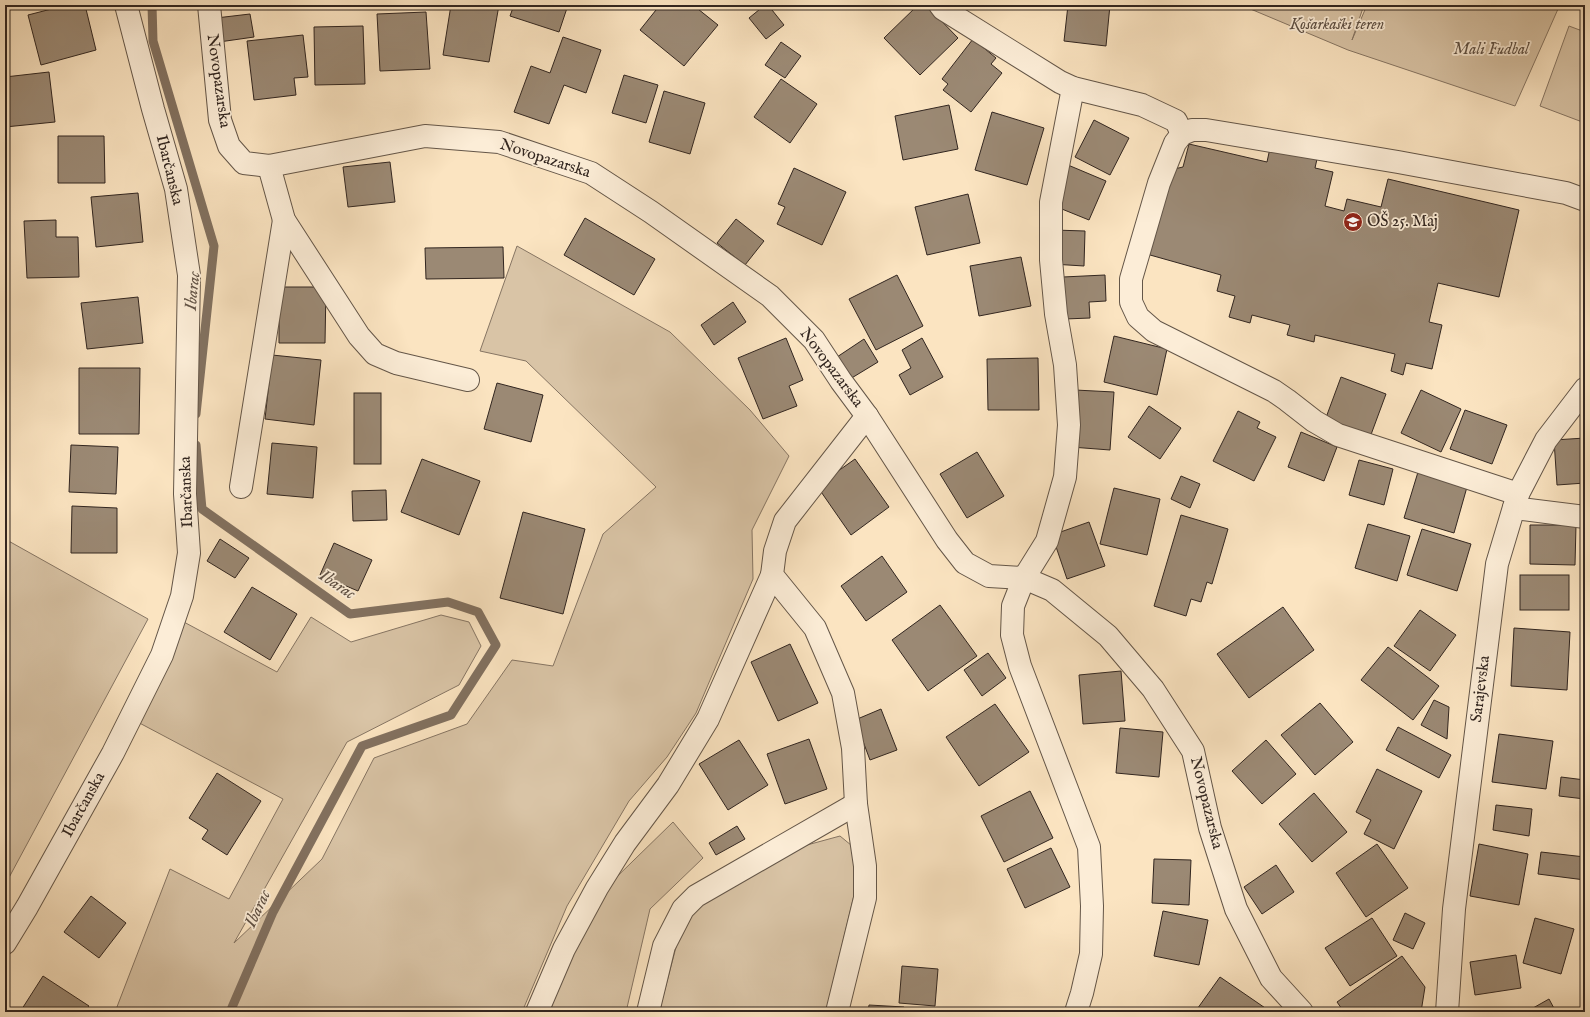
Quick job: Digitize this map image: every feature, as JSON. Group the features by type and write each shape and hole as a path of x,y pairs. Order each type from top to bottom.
{"street":[{"name":"Ibarčanska","path":"5,943 27,908 113,753 162,655 182,596 190,553 185,494 189,275 176,189 153,109 126,5"},
{"name":"Novopazarska","path":"209,5 220,120 229,146 244,163 269,166 425,136 499,142 591,173 651,212 770,296 814,340 841,381 867,416 947,540 965,564 989,576 1024,578 1052,590 1108,636 1153,689 1194,752 1210,828 1236,909 1271,978 1302,1012"},
{"path":"940,5 943,9 1060,82 1073,88 1142,105 1176,121 1182,134"},
{"path":"1073,88 1051,202 1051,260 1056,314 1065,365 1069,425 1066,477 1047,541 1024,578 1013,606 1012,636 1020,666 1089,847 1092,906 1091,954 1076,1012"},
{"path":"1585,200 1566,194 1398,162 1206,130 1192,130 1182,134 1175,144 1159,183 1131,279 1130,302 1138,317 1154,331 1274,391 1325,428 1338,435 1516,501 1585,517"},
{"path":"269,166 284,220 359,336 375,354 396,363 468,380"},
{"path":"241,487 284,220"},
{"name":"Sarajevska","path":"1447,1012 1454,909 1497,564 1516,501 1546,440 1585,389"},
{"path":"537,1012 564,949 597,888 626,843 668,785 708,719 772,575 775,551 785,521 867,416"},
{"path":"772,575 815,628 843,693 853,748 856,804 865,866 865,898 837,1012"},
{"path":"648,1012 664,946 683,909 696,896 856,804"}],"green space":[{"name":"Mali Fudbal","path":"1241,5 1364,5 1352,40 1367,5 1547,5 1558,9 1515,106 1348,50"},
{"path":"1569,26 1585,32 1585,123 1540,106"},
{"path":"517,246 670,332 750,410 789,456 752,530 753,579 696,713 667,757 629,801 567,906 522,1012 115,1012 170,869 229,899 283,799 130,718 182,621 277,672 311,617 351,642 441,615 469,622 481,646 459,685 347,742 234,943 322,859 374,758 467,724 512,660 553,666 603,534 656,487 526,361 480,351"},
{"path":"5,539 148,619 5,885"},
{"path":"673,822 703,858 650,909 626,1012 545,1012 594,899"},
{"path":"840,836 857,850 856,887 826,1012 659,1012 680,932 697,905 785,851"}],"building":[{"path":"67,5 85,5 96,50 41,65 28,15"},
{"path":"451,5 499,5 489,62 443,55"},
{"path":"514,5 568,5 559,32 510,16"},
{"path":"660,5 693,5 718,25 684,66 640,30"},
{"path":"765,5 768,5 784,25 766,39 749,18"},
{"path":"918,5 926,5 958,38 920,75 884,38"},
{"path":"1068,5 1110,5 1106,46 1064,41"},
{"path":"426,12 430,69 380,71 377,14"},
{"path":"250,14 254,37 219,42 216,18"},
{"path":"363,26 365,84 315,85 314,27"},
{"path":"303,35 308,77 294,78 296,95 254,100 247,41"},
{"path":"563,37 601,50 586,93 564,85 549,124 514,112 531,66 550,73"},
{"path":"973,39 996,58 991,64 1002,73 971,112 943,90 948,84 942,79"},
{"path":"781,42 801,56 785,78 765,65"},
{"path":"49,72 55,122 5,127 5,77"},
{"path":"624,75 658,85 646,123 612,113"},
{"path":"781,79 817,104 790,143 754,117"},
{"path":"664,91 705,103 690,154 649,142"},
{"path":"949,105 958,149 903,160 895,116"},
{"path":"992,112 1044,128 1027,185 975,170"},
{"path":"1094,120 1129,138 1110,175 1075,157"},
{"path":"58,136 104,136 105,183 58,183"},
{"path":"1189,144 1267,162 1270,148 1317,159 1315,168 1333,172 1325,206 1344,211 1347,199 1381,207 1388,179 1519,210 1499,297 1438,283 1429,322 1442,325 1432,369 1406,363 1403,375 1391,371 1395,354 1315,335 1314,342 1287,335 1290,325 1252,315 1250,323 1229,317 1235,296 1217,291 1221,275 1143,253 1174,169 1183,167"},
{"path":"390,162 395,202 348,207 343,167"},
{"path":"1068,165 1106,181 1089,220 1052,205"},
{"path":"794,168 846,192 822,245 777,224 785,207 778,204"},
{"path":"138,193 143,242 96,247 91,197"},
{"path":"968,194 980,243 927,255 915,207"},
{"path":"585,218 655,259 634,295 564,255"},
{"path":"736,219 764,241 745,265 717,243"},
{"path":"56,220 56,237 78,237 79,277 27,278 24,221"},
{"path":"1054,230 1085,231 1084,266 1052,264"},
{"path":"503,247 504,278 426,279 425,248"},
{"path":"1021,257 1031,306 979,316 970,266"},
{"path":"897,275 923,326 876,350 849,299"},
{"path":"1105,275 1106,301 1089,302 1090,318 1065,319 1063,277"},
{"path":"279,287 326,287 325,343 279,343"},
{"path":"138,297 143,343 87,349 81,303"},
{"path":"733,302 746,322 714,345 701,325"},
{"path":"1114,336 1167,349 1157,395 1104,382"},
{"path":"786,338 803,380 789,386 797,406 763,419 738,358"},
{"path":"922,338 943,377 910,395 899,375 911,368 902,350"},
{"path":"864,339 878,362 850,379 837,357"},
{"path":"272,355 321,360 314,425 265,419"},
{"path":"1038,358 1039,410 988,410 987,359"},
{"path":"79,368 140,368 139,434 79,434"},
{"path":"1341,377 1386,394 1369,440 1324,423"},
{"path":"497,383 543,395 531,442 484,429"},
{"path":"1075,390 1114,392 1110,450 1071,447"},
{"path":"1421,390 1461,409 1441,452 1401,433"},
{"path":"354,393 381,393 381,464 354,464"},
{"path":"1149,406 1181,428 1160,459 1128,437"},
{"path":"1465,410 1507,425 1492,464 1450,449"},
{"path":"1238,411 1260,422 1257,428 1276,437 1254,481 1213,461"},
{"path":"1301,432 1337,447 1324,481 1288,467"},
{"path":"1585,438 1585,483 1557,485 1554,440"},
{"path":"272,443 317,447 313,498 267,494"},
{"path":"71,445 118,447 116,494 69,492"},
{"path":"977,452 1004,496 967,518 940,474"},
{"path":"422,459 480,481 459,535 401,512"},
{"path":"855,459 889,507 851,535 817,486"},
{"path":"1359,460 1393,469 1384,505 1349,495"},
{"path":"1418,472 1467,487 1454,533 1404,518"},
{"path":"1181,476 1200,484 1190,508 1171,499"},
{"path":"1114,488 1160,499 1147,555 1100,544"},
{"path":"386,490 387,520 353,521 352,491"},
{"path":"72,506 117,508 117,553 71,553"},
{"path":"523,512 585,529 563,614 500,598"},
{"path":"1181,515 1228,529 1212,584 1207,582 1201,602 1191,599 1186,616 1154,606"},
{"path":"1089,522 1105,566 1067,579 1052,535"},
{"path":"1368,524 1410,536 1397,581 1355,568"},
{"path":"1530,525 1576,525 1575,565 1530,564"},
{"path":"1422,529 1471,544 1457,591 1407,575"},
{"path":"220,539 249,558 235,578 207,561"},
{"path":"334,543 372,560 358,591 320,575"},
{"path":"882,556 907,592 866,621 841,586"},
{"path":"1520,575 1569,575 1569,610 1520,610"},
{"path":"252,587 297,614 270,660 224,632"},
{"path":"940,605 977,656 928,691 892,640"},
{"path":"1283,607 1314,650 1249,698 1217,654"},
{"path":"1420,610 1456,635 1430,671 1394,646"},
{"path":"1514,628 1570,632 1567,690 1511,686"},
{"path":"790,644 818,703 778,721 751,662"},
{"path":"1388,647 1439,686 1413,720 1361,680"},
{"path":"988,653 1006,678 982,696 964,670"},
{"path":"1121,671 1125,721 1083,724 1079,675"},
{"path":"1434,700 1449,707 1447,739 1421,725"},
{"path":"1320,703 1353,742 1315,775 1281,735"},
{"path":"995,704 1029,752 979,786 946,737"},
{"path":"881,709 897,750 870,760 855,720"},
{"path":"1398,727 1451,755 1439,778 1386,750"},
{"path":"1120,728 1163,732 1159,777 1116,773"},
{"path":"1499,734 1553,741 1546,789 1492,782"},
{"path":"809,739 827,789 785,804 767,754"},
{"path":"739,740 768,785 728,810 699,764"},
{"path":"1266,740 1296,774 1262,804 1232,771"},
{"path":"1377,769 1422,791 1394,849 1364,834 1371,820 1356,812"},
{"path":"217,773 261,801 227,855 202,839 208,830 189,818"},
{"path":"1561,777 1585,780 1585,799 1559,796"},
{"path":"1030,791 1053,838 1004,862 981,816"},
{"path":"1314,793 1347,832 1312,862 1279,824"},
{"path":"1496,805 1532,809 1529,836 1493,830"},
{"path":"737,826 745,839 716,855 709,843"},
{"path":"1377,844 1408,888 1366,917 1336,873"},
{"path":"1479,844 1528,854 1519,905 1470,896"},
{"path":"1051,848 1070,887 1025,908 1007,869"},
{"path":"1541,852 1585,857 1585,880 1538,874"},
{"path":"1154,859 1191,860 1189,905 1152,903"},
{"path":"1276,865 1294,892 1262,914 1244,887"},
{"path":"91,896 126,923 99,958 64,932"},
{"path":"1163,911 1208,920 1199,965 1154,956"},
{"path":"1405,913 1425,923 1413,949 1393,940"},
{"path":"1372,918 1397,956 1350,986 1325,948"},
{"path":"1535,918 1574,929 1561,974 1523,963"},
{"path":"1516,955 1521,988 1475,995 1470,962"},
{"path":"1402,956 1425,987 1421,1012 1344,1012 1337,1002"},
{"path":"902,966 938,969 935,1006 899,1003"},
{"path":"43,976 89,1006 84,1012 20,1012"},
{"path":"1220,977 1271,1012 1195,1012"},
{"path":"1549,999 1556,1012 1526,1012"},
{"path":"869,1005 904,1007 904,1012 868,1012"}],"waterway":[{"name":"Ibarac","path":"152,5 153,41 214,246 196,414"},
{"name":"Ibarac","path":"196,445 202,509 350,614 448,602 478,612 496,645 451,715 362,746 273,912 230,1012"}],"place":[{"name":"OŠ 25. Maj","path":"1353,222"}],"park label":[{"name":"Košarkaški teren","path":"1337,25"}]}
